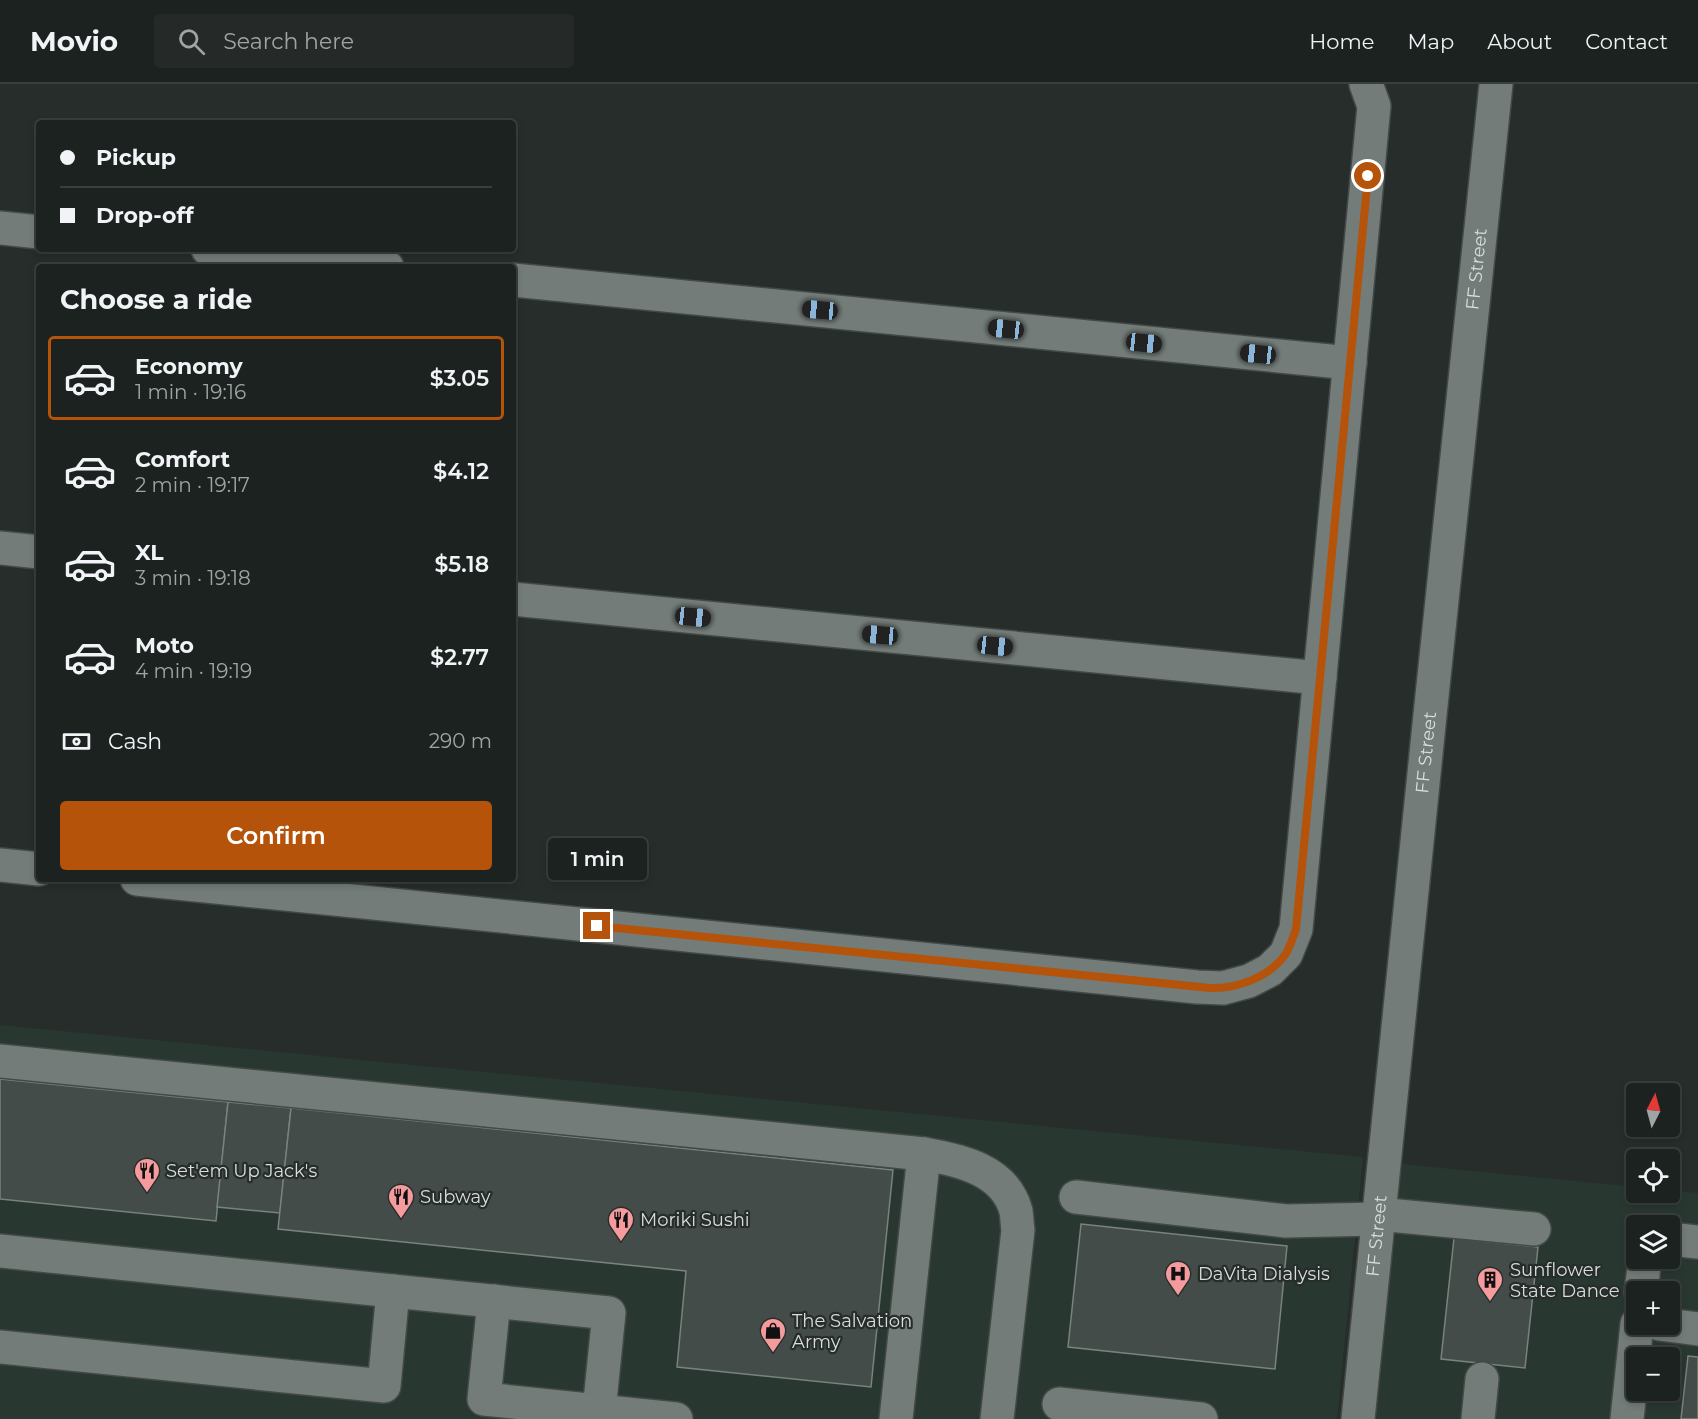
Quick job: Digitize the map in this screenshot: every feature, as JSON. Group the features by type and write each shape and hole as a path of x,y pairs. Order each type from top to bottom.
{"street":[{"path":"166,882 1185,986 1223,988 1249,981 1270,970 1286,954 1296,929 1374,106 1366,84"},
{"name":"FF Street","path":"1358,1419 1496,84"},
{"path":"0,228 36,232"},
{"path":"238,252 357,264"},
{"path":"516,280 1350,363"},
{"path":"0,549 36,552"},
{"path":"516,599 1320,678"},
{"path":"0,865 36,869"},
{"path":"0,1061 924,1154 971,1165 996,1178 1010,1195 1016,1211 1018,1230 997,1419"},
{"path":"896,1419 924,1154"},
{"path":"1076,1197 1286,1221 1378,1217 1534,1229"},
{"path":"1680,1240 1698,1242"},
{"path":"0,1251 609,1313 599,1411"},
{"path":"0,1347 384,1386 393,1291"},
{"path":"494,1301 492,1410 599,1411 676,1419"},
{"path":"1680,1327 1698,1329"},
{"path":"1627,1419 1637,1335"},
{"path":"1478,1419 1482,1379"},
{"path":"1059,1404 1194,1419"}],"shaded area":[{"path":"0,1025 1363,1157 1337,1419 0,1419"},
{"path":"1402,1164 1626,1186 1626,1203 1680,1203 1680,1191 1698,1193 1698,1419 1376,1419"}],"building":[{"path":"0,1079 228,1102 216,1221 0,1199"},
{"path":"228,1102 291,1108 280,1213 217,1207"},
{"path":"291,1108 893,1170 871,1387 677,1367 686,1271 278,1229"},
{"name":"DaVita Dialysis","path":"1081,1224 1287,1246 1275,1369 1068,1347"},
{"name":"Sunflower State Dance","path":"1454,1238 1538,1247 1525,1368 1441,1359"},
{"path":"1688,1356 1698,1357 1698,1419 1681,1419"}],"place":[{"name":"Set'em Up Jack's","path":"147,1194"},
{"name":"Subway","path":"401,1220"},
{"name":"Moriki Sushi","path":"621,1243"},
{"name":"DaVita Dialysis","path":"1178,1297"},
{"name":"Sunflower State Dance","path":"1490,1303"},
{"name":"The Salvation Army","path":"773,1354"}],"route":[{"path":"597,926 1210,988 1223,988 1249,981 1270,970 1286,954 1296,929 1368,176"}]}
